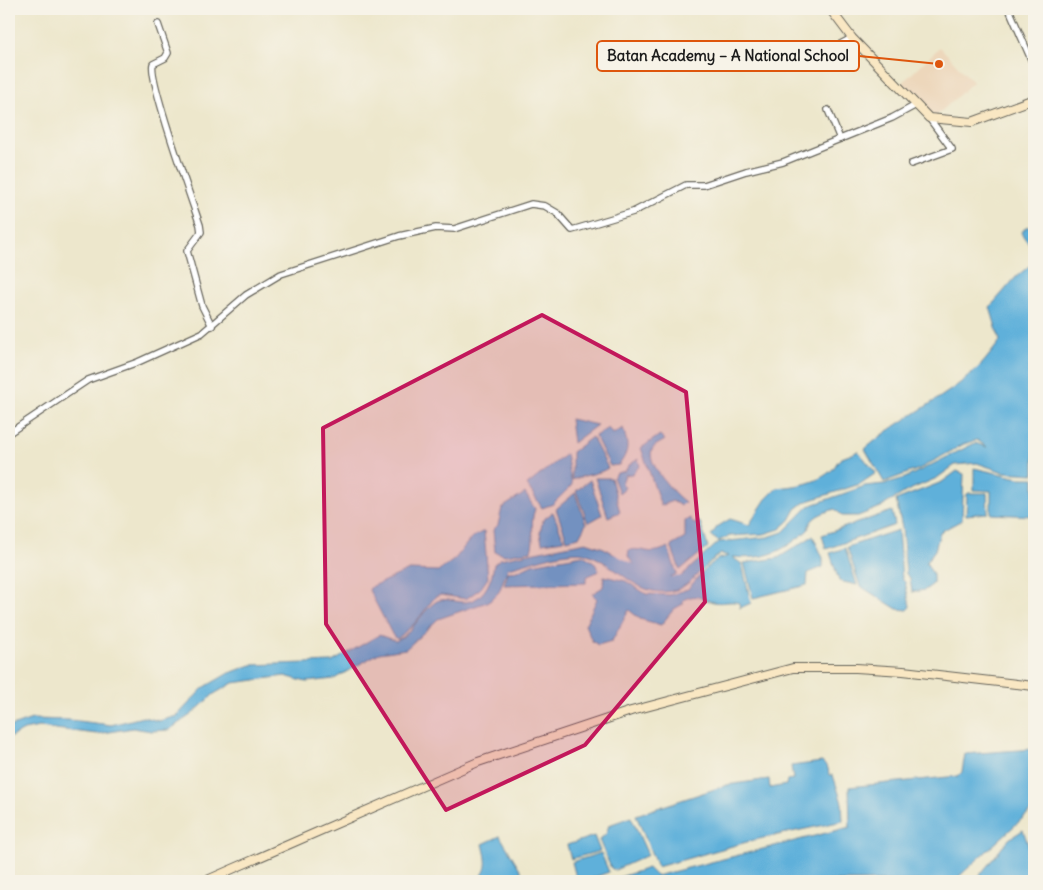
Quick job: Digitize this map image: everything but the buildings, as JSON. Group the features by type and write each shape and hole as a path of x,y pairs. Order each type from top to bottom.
{"street":[{"path":"830,9 852,38 928,118 952,148 912,164"},
{"path":"1009,9 1034,66"},
{"path":"158,24 168,53 165,58 152,64 152,69 159,100 200,227 198,237 188,247 187,251 197,291 212,326"},
{"path":"810,60 852,38"},
{"path":"928,118 972,122 1034,98"},
{"path":"9,433 88,380 138,362 212,326 246,295 271,278 399,236 444,227 454,229 536,203 558,213 572,230 633,212 682,186 704,185 746,171 783,162 892,118 916,105"},
{"path":"828,110 840,139"},
{"path":"205,881 478,762 632,711 793,668 856,668 903,671 1034,686"}],"highlighted area":[{"path":"542,315 686,392 705,602 585,745 446,810 326,624 323,428"}],"shaded area":[{"path":"940,47 973,82 936,116 929,114 901,84"}],"water":[{"path":"1027,226 1034,232 1034,251 1021,233"},
{"path":"1034,262 1034,474 1003,472 977,463 955,465 937,478 907,491 881,507 858,516 842,516 835,509 826,512 814,518 808,530 782,549 765,556 732,557 742,564 751,603 740,608 739,603 736,602 709,601 699,597 688,598 683,600 683,604 674,609 661,625 640,619 629,610 612,641 598,645 592,641 585,625 597,599 592,594 603,587 604,576 626,581 646,594 670,595 688,589 706,568 718,559 729,556 721,554 688,584 676,590 663,592 651,591 640,586 599,559 587,554 580,552 548,557 508,568 499,592 490,601 438,619 406,649 379,653 334,679 306,682 285,676 233,683 214,694 192,714 169,730 151,731 133,728 97,734 39,727 24,730 9,738 9,727 32,719 70,720 111,725 143,717 159,721 177,716 203,688 227,674 251,665 332,662 379,635 396,641 407,633 437,601 470,601 482,594 489,583 494,564 500,559 586,542 604,548 618,557 630,572 662,585 679,578 719,542 768,537 783,532 809,506 865,486 884,484 905,478 975,443 987,447 977,440 964,444 919,469 884,482 865,449 951,390 981,365 1000,341 990,307 1016,277"},
{"path":"570,419 597,425 573,443"},
{"path":"608,428 613,434 623,428 627,447 619,465 610,466 595,436"},
{"path":"660,435 665,440 653,448 651,456 662,478 685,502 681,506 672,501 661,506 641,448"},
{"path":"592,437 608,468 601,472 572,480 572,452"},
{"path":"858,451 876,473 860,484 805,502 796,509 790,520 780,529 764,534 730,536 718,541 711,536 717,527 730,519 749,525 766,499 777,488 814,481 833,469 840,459"},
{"path":"566,454 572,485 553,504 542,508 527,485"},
{"path":"638,459 640,466 632,474 625,475 622,483 625,488 619,493 613,477 617,473 625,471 629,465"},
{"path":"974,468 1019,478 1034,478 1034,516 991,514 991,491 974,490"},
{"path":"957,471 964,474 962,520 940,532 935,550 926,562 933,575 933,584 925,590 912,592 910,578 906,574 902,528 896,500 942,482"},
{"path":"595,478 611,478 620,512 608,517"},
{"path":"590,480 602,515 588,523 576,491"},
{"path":"525,493 535,509 531,551 505,555 495,552 493,530 498,525 502,508"},
{"path":"575,493 586,524 579,537 567,540 556,509"},
{"path":"987,493 988,513 966,515 967,494"},
{"path":"892,511 895,525 826,549 822,535"},
{"path":"553,512 564,540 542,543 540,533 543,520"},
{"path":"690,518 694,524 700,522 708,547 680,570 671,546 685,538 685,521"},
{"path":"898,530 902,579 905,582 910,606 908,610 897,609 860,586 847,547"},
{"path":"484,531 488,578 481,588 466,599 441,595 435,597 415,623 397,639 393,636 369,590 371,587 409,570 439,571 455,559 471,538"},
{"path":"813,536 823,558 823,567 808,573 807,585 753,598 744,563 778,558"},
{"path":"668,547 677,574 662,579 649,577 643,573 628,556 629,550 651,552"},
{"path":"845,548 857,585 839,581 830,553"},
{"path":"583,555 594,562 599,571 586,577 586,583 504,585 508,572 518,571 532,564"},
{"path":"1034,749 1034,808 954,881 608,881 648,868 656,876 850,827 849,787 958,776 962,772 965,754"},
{"path":"822,762 828,768 829,775 833,775 842,803 843,821 754,840 657,867 636,815 727,785 769,779 770,788 786,785 787,780 793,779 791,766"},
{"path":"631,817 648,855 615,870 611,868 599,840 606,834 609,825"},
{"path":"1023,830 1034,861 1034,879 1029,881 975,881 1009,839"},
{"path":"500,836 527,881 475,881 485,870 486,860 483,844"},
{"path":"594,836 600,851 571,859 567,845"},
{"path":"601,853 609,872 584,881 577,881 572,862"}],"waterway":[{"path":"614,559 658,582 680,581"}],"place":[{"name":"Batan Academy – A National School","path":"939,64"}]}
